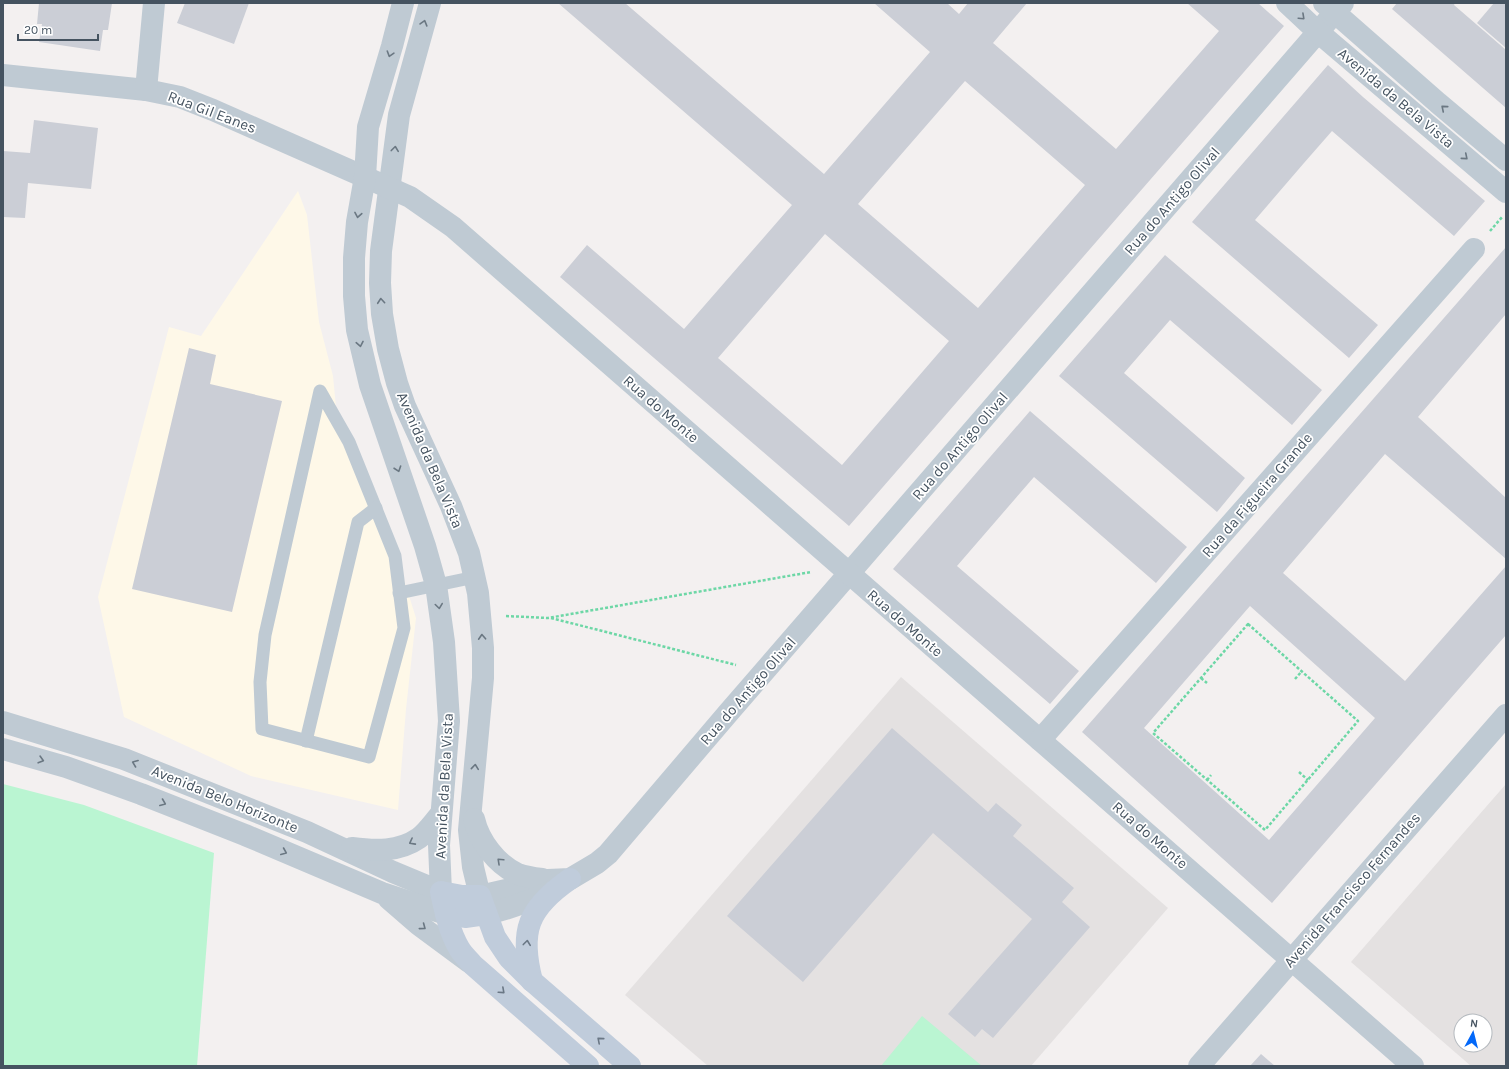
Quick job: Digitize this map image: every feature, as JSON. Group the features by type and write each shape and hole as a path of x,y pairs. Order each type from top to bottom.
{"street":[{"path":"146,90 154,3"},
{"name":"Avenida da Bela Vista","path":"403,3 368,127 365,177 357,222 354,258 354,296 357,330 370,385 425,546 436,585 444,642 449,721 448,745 440,815 439,845 441,892"},
{"name":"Avenida da Bela Vista","path":"430,3 399,115 381,251 380,283 382,314 388,349 405,406 451,506 468,552 478,593 481,616 483,678 469,830 473,867 483,905"},
{"name":"Avenida da Bela Vista","path":"1287,3 1318,32 1506,192"},
{"name":"Avenida da Bela Vista","path":"1334,6 1438,103 1506,160"},
{"name":"Rua do Antigo Olival","path":"483,905 505,910 529,901 557,883 597,864 608,854 729,712 1318,32 1334,6"},
{"name":"Rua Gil Eanes","path":"3,75 146,90 180,97 390,188"},
{"name":"Rua do Monte","path":"390,188 410,197 453,227 1414,1066"},
{"name":"Rua da Figueira Grande","path":"1040,740 1474,249"},
{"name":"Avenida Francisco Fernandes","path":"1199,1066 1506,715"},
{"name":"Avenida Belo Horizonte","path":"3,722 124,759 307,832 393,872 441,892 462,896 483,905"},
{"name":"Avenida Belo Horizonte","path":"3,749 66,767 141,794 245,835 382,893 446,914 465,916 483,905"},
{"path":"471,805 479,834 488,848 503,864 517,874 557,883 536,909 530,921 526,949 532,981"},
{"path":"340,847 374,850 397,848 419,838 440,815"},
{"name":"Avenida Belo Horizonte","path":"441,892 452,935 459,949 473,965"},
{"name":"Avenida Belo Horizonte","path":"382,893 419,925 473,965 588,1066"},
{"path":"483,905 495,937 509,958 532,981 630,1066"}],"lane":[{"path":"320,391 349,442 395,556 399,592 404,628 368,757 262,729 260,682 265,635 320,391"},
{"path":"306,741 358,522 376,508"},
{"path":"399,592 475,577"}],"path":[{"path":"481,616 548,618 815,571"},
{"path":"548,618 738,665"},
{"path":"1248,624 1358,721 1265,830 1153,733 1201,678 1248,624"},
{"path":"1295,679 1302,671"},
{"path":"1201,678 1207,683"},
{"path":"1300,772 1308,780"},
{"path":"1207,780 1211,775"}],"shaded area":[{"path":"298,191 307,215 319,322 333,376 338,428 404,580 416,618 406,709 398,810 251,776 124,717 98,597 169,327 201,336"},
{"path":"901,677 1168,908 1031,1066 708,1066 625,995"},
{"path":"1506,784 1506,1066 1471,1066 1456,1053 1493,1053 1493,1013 1453,1013 1453,1050 1351,962"}],"green space":[{"path":"3,784 84,805 214,853 197,1066 3,1066"},
{"path":"922,1016 982,1066 881,1066"}],"building":[{"path":"39,3 112,3 108,30 103,30 100,51 39,42 42,24 37,24"},
{"path":"185,3 249,3 234,44 177,23"},
{"path":"558,3 625,3 824,174 930,52 874,3 947,3 959,14 968,3 1027,3 993,43 1116,149 1219,31 1187,3 1258,3 1284,26 849,526 560,277 587,245 684,329 792,205","holes":["965,81 1085,185 978,308 858,204","825,234 949,341 842,465 718,358"]},
{"path":"1397,3 1455,3 1454,5 1506,50 1506,108 1392,9"},
{"path":"1494,3 1506,3 1506,48 1477,23"},
{"path":"1328,65 1363,97 1485,201 1454,236 1332,131 1304,163 1255,220 1378,325 1349,358 1192,222"},
{"path":"34,120 98,128 91,189 28,183 25,218 3,217 3,151 30,153"},
{"path":"1506,247 1506,314 1418,417 1506,498 1506,559 1385,454 1283,573 1405,681 1506,566 1506,635 1272,903 1082,732","holes":["1250,606 1375,718 1269,840 1144,728"]},
{"path":"1165,255 1322,390 1292,425 1170,320 1124,373 1245,478 1217,512 1059,376"},
{"path":"189,348 216,355 210,384 282,401 232,612 132,589"},
{"path":"1030,411 1187,547 1156,583 1034,477 957,566 1079,671 1050,704 893,569"},
{"path":"892,728 988,812 996,803 1022,825 1013,836 1074,888 1062,902 1090,927 993,1038 982,1029 975,1037 948,1014 1032,919 933,833 803,982 727,916"},
{"path":"1261,1054 1275,1066 1250,1066"}]}
